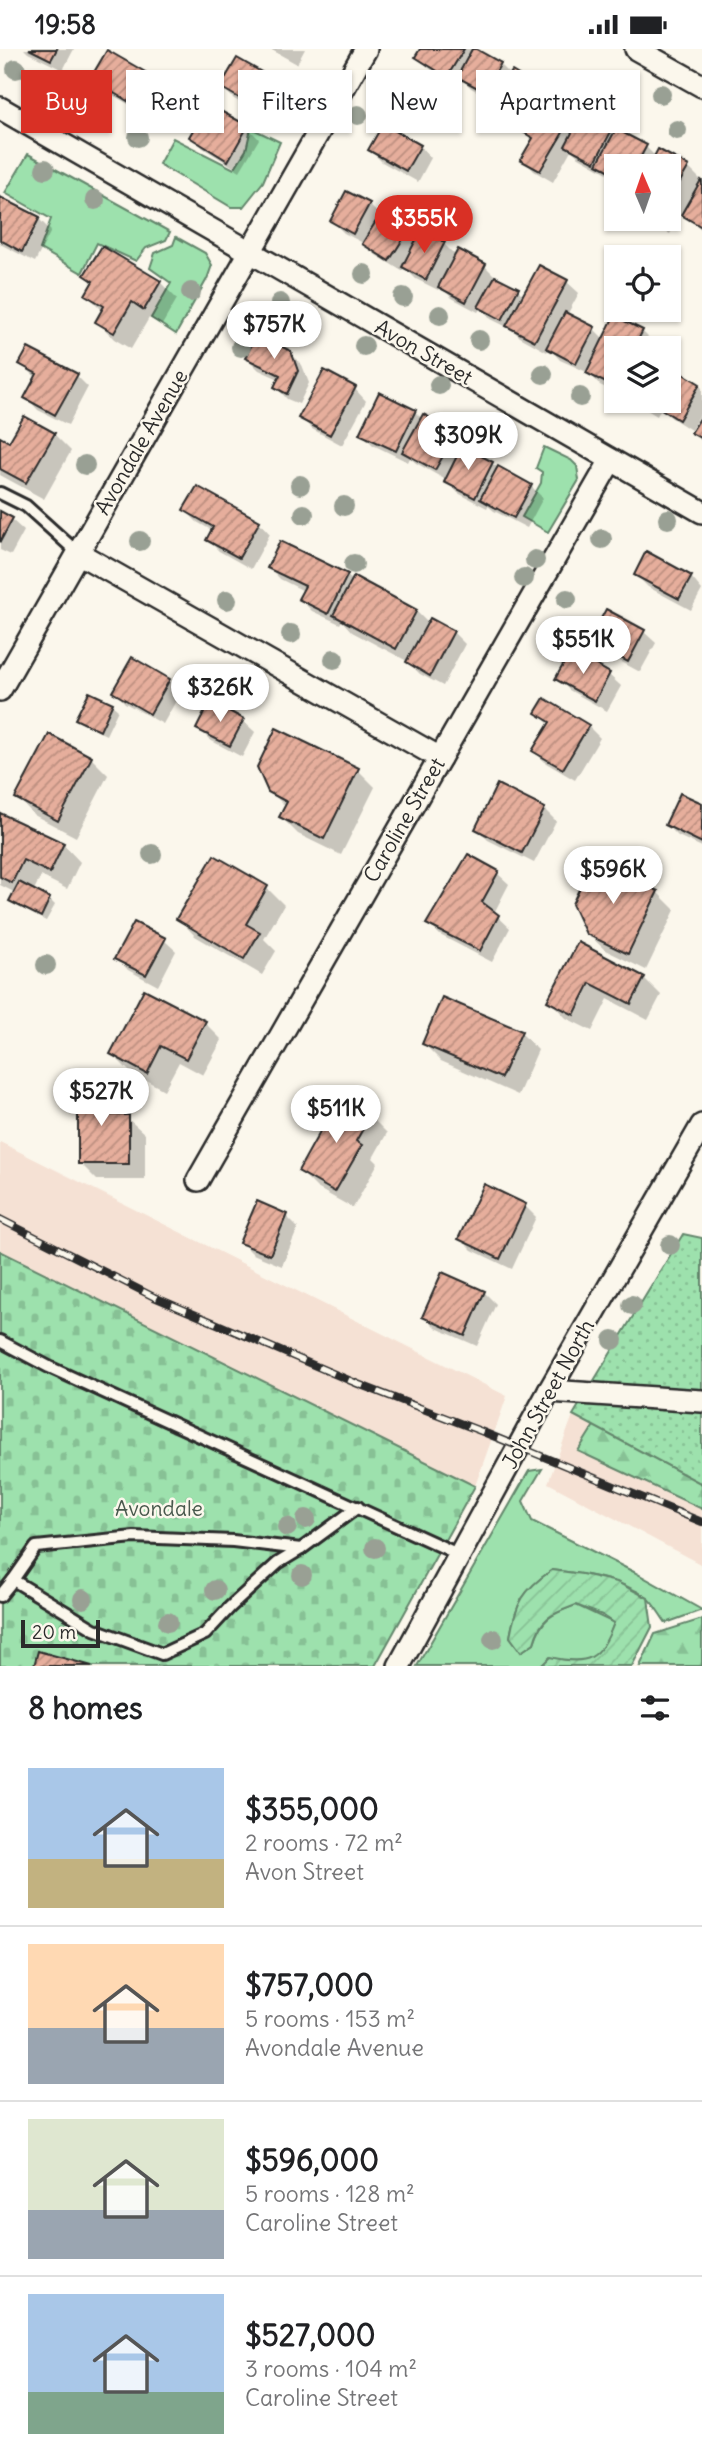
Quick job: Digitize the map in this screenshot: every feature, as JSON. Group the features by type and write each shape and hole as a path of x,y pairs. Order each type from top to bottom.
{"street":[{"name":"Avondale Avenue","path":"0,690 366,49"},
{"path":"636,49 702,86"},
{"name":"Avon Street","path":"0,108 702,512"},
{"name":"Caroline Street","path":"198,1180 611,460"},
{"path":"78,553 440,758"},
{"name":"John Street North","path":"399,1666 549,1391 702,1125"},
{"path":"549,1391 702,1401"}],"lane":[{"path":"0,493 26,506 78,553"},
{"path":"0,1341 49,1367 460,1555"},
{"path":"13,1580 94,1629 162,1654 205,1634 278,1563 358,1507"},
{"path":"0,1596 36,1547 134,1538 233,1541 301,1549"}],"shaded area":[{"path":"0,1142 507,1396 475,1486 0,1251"},
{"path":"573,1415 702,1484 702,1565 548,1483"}],"green space":[{"path":"250,133 261,133 280,142 263,182 243,207 231,207 159,164 173,138 234,169 246,150"},
{"path":"28,154 170,232 166,240 146,248 136,261 97,243 82,273 40,249 51,219 5,193"},
{"path":"176,237 205,253 212,265 176,334 151,318 171,283 150,268 155,253 173,245"},
{"path":"544,447 571,460 577,466 579,480 548,532 522,517 541,483 542,472 536,468"},
{"path":"683,1234 702,1238 702,1484 573,1415"},
{"name":"Avondale","path":"0,1251 475,1486 375,1666 0,1666"},
{"path":"603,1411 702,1418 702,1509 578,1451"},
{"path":"542,1469 523,1501 532,1521 634,1572 702,1610 666,1623 649,1600 625,1585 552,1570 522,1598 510,1637 522,1651 534,1643 544,1622 560,1611 576,1605 614,1623 605,1647 598,1655 578,1662 550,1658 541,1666 417,1666 529,1471"},
{"path":"552,1570 617,1582 648,1598 652,1627 632,1666 541,1666 550,1657 584,1660 604,1645 614,1623 576,1605 560,1611 544,1622 534,1643 521,1652 510,1637 518,1606 534,1584"},
{"path":"702,1619 702,1666 640,1666 655,1634"}],"building":[{"path":"29,49 57,49 51,60"},
{"path":"420,49 464,49 451,70 436,70 415,57"},
{"path":"472,49 501,63 497,70 476,70 476,87 462,80 461,70"},
{"path":"107,50 142,70 126,70 126,100 112,92 112,70 95,70"},
{"path":"237,58 258,70 238,70 238,97 224,89 224,80"},
{"path":"224,113 238,120 238,133 244,133 228,161 189,137 191,133 224,133"},
{"path":"378,133 399,133 421,145 406,171 368,150"},
{"path":"524,133 563,133 540,171 520,160 533,138"},
{"path":"572,133 610,133 595,162 565,146"},
{"path":"614,133 624,133 647,145 642,154 604,154 604,168 597,164"},
{"path":"681,162 689,166 681,180"},
{"path":"701,180 702,227 681,215"},
{"path":"346,191 370,203 353,234 330,221"},
{"path":"0,197 40,217 22,252 0,240"},
{"path":"384,208 412,225 389,261 362,244"},
{"path":"421,230 445,242 426,280 402,267"},
{"path":"102,246 161,281 144,310 132,302 114,333 95,322 104,306 85,295 93,281 84,275"},
{"path":"458,249 486,264 466,302 438,287"},
{"path":"539,265 568,280 535,341 506,326"},
{"path":"495,276 519,288 502,320 478,307"},
{"path":"565,312 595,327 576,364 546,348"},
{"path":"611,322 626,322 643,330 640,336 604,336"},
{"path":"257,335 291,351 298,371 287,394 274,387 280,375 245,358"},
{"path":"604,336 604,382 586,373"},
{"path":"28,348 78,374 55,415 24,398 37,374 19,364"},
{"path":"324,370 356,387 330,435 298,418"},
{"path":"681,372 700,384 679,420 668,413 681,413"},
{"path":"379,392 416,410 396,451 359,434"},
{"path":"423,414 457,432 435,470 402,452"},
{"path":"702,415 702,439 691,433"},
{"path":"24,416 55,433 26,483 0,469 0,437 9,442"},
{"path":"462,446 493,462 475,498 444,482"},
{"path":"498,466 532,485 514,518 480,499"},
{"path":"197,486 260,521 239,558 206,540 213,527 183,510"},
{"path":"0,511 13,518 0,542"},
{"path":"280,541 348,574 328,614 298,599 305,586 267,568"},
{"path":"646,551 692,576 679,599 634,575"},
{"path":"354,576 417,610 396,649 333,615"},
{"path":"606,609 645,630 628,662 589,641"},
{"path":"430,618 454,631 430,676 406,662"},
{"path":"571,651 610,673 595,701 555,679"},
{"path":"132,657 170,679 150,714 112,692"},
{"path":"89,692 113,703 100,731 75,719"},
{"path":"544,698 589,725 563,769 532,751 550,722 535,713"},
{"path":"210,701 244,719 230,746 196,729"},
{"path":"276,728 359,768 324,839 279,817 287,802 268,792 257,767"},
{"path":"49,734 92,757 58,821 15,798"},
{"path":"497,784 545,808 522,853 475,829"},
{"path":"680,793 702,803 702,843 665,825"},
{"path":"0,813 64,843 50,873 23,860 12,883 0,877"},
{"path":"468,854 499,871 482,902 499,915 480,951 426,924"},
{"path":"214,855 268,886 246,924 260,932 244,959 176,919"},
{"path":"593,860 658,891 628,954 586,934 572,904"},
{"path":"19,882 50,898 41,917 9,901"},
{"path":"134,922 166,938 146,975 114,959"},
{"path":"578,942 645,977 631,1004 590,983 574,1015 547,1001"},
{"path":"144,989 206,1021 186,1059 161,1046 147,1074 110,1054"},
{"path":"442,997 522,1031 501,1078 422,1044"},
{"path":"78,1084 110,1084 109,1115 129,1115 129,1164 78,1164"},
{"path":"339,1097 371,1115 356,1141 362,1145 335,1192 298,1171"},
{"path":"484,1184 526,1204 500,1259 458,1239"},
{"path":"257,1201 287,1214 270,1255 239,1243"},
{"path":"442,1272 485,1291 465,1336 422,1317"},
{"path":"38,1651 92,1666 34,1666"}],"railway":[{"path":"0,1219 154,1297 358,1384 702,1522"}]}
